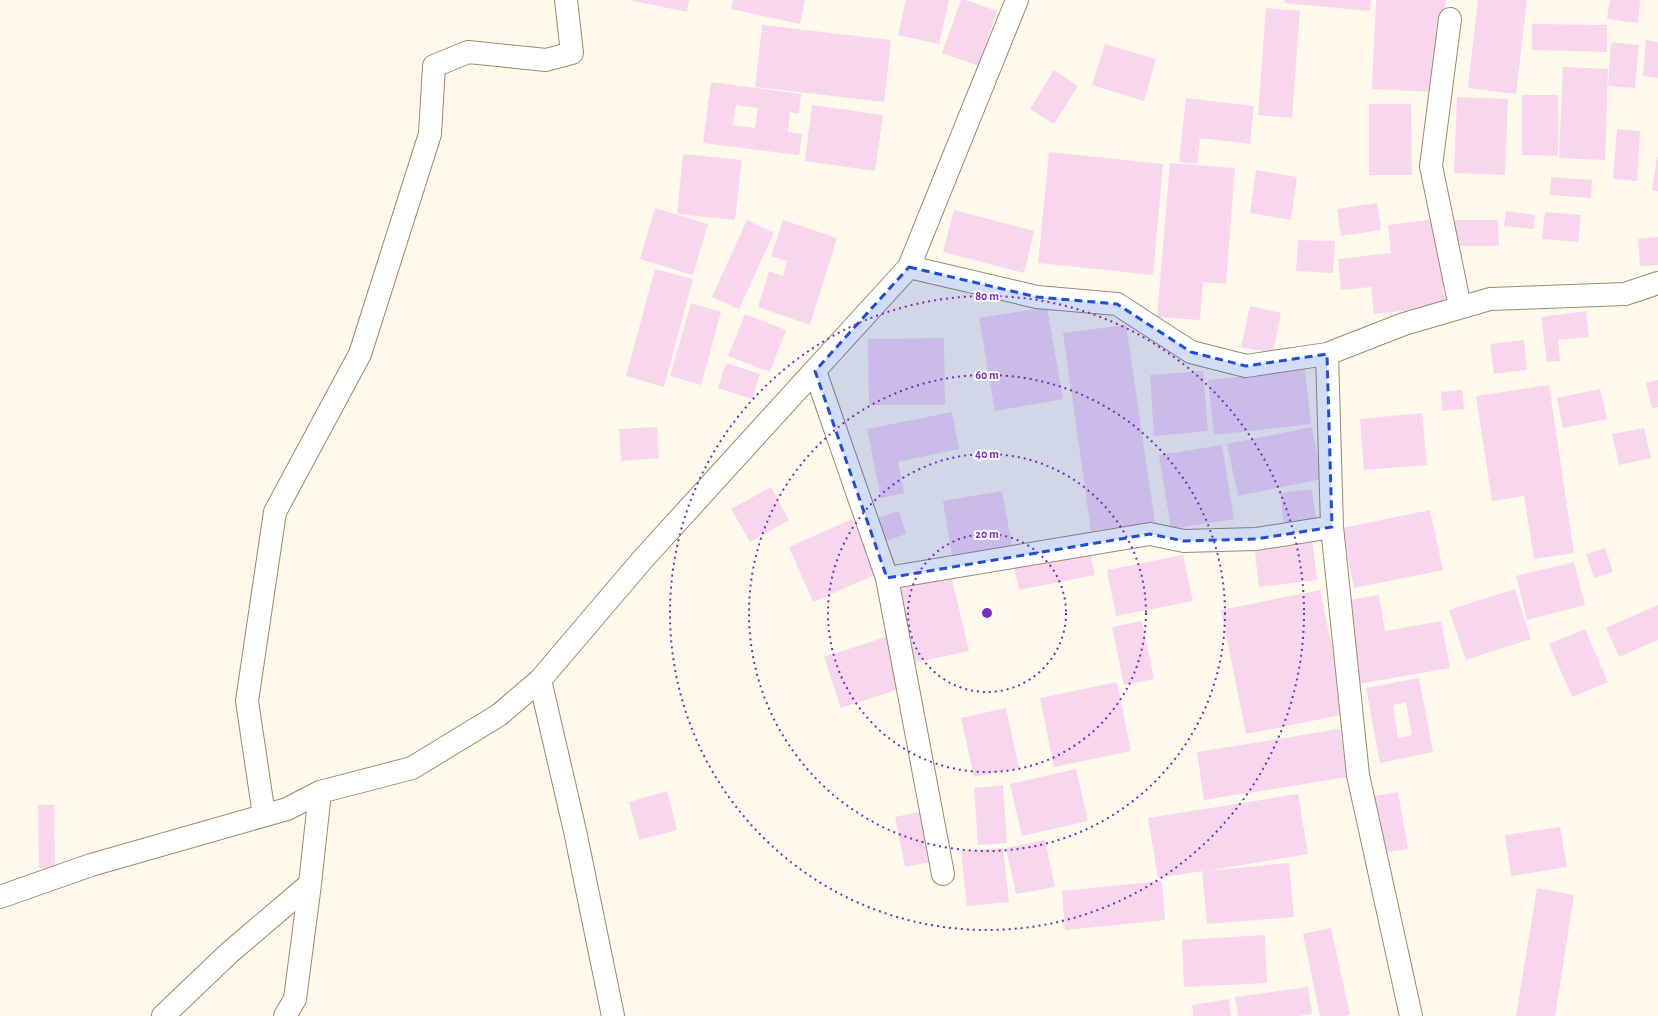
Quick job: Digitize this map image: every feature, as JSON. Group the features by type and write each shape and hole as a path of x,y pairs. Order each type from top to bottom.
{"street":[{"path":"264,815 247,701 275,512 360,354 430,134 434,66 468,52 546,60 572,53 566,0"},
{"path":"0,897 91,865 287,809 320,792 412,768 498,715 540,680 643,559 909,267 1017,0"},
{"path":"1450,19 1431,166 1460,307"},
{"path":"909,267 1037,297 1117,304 1191,352 1246,366 1326,354 1404,324 1490,299 1625,294 1658,283"},
{"path":"1326,354 1332,527 1358,775 1411,1016"},
{"path":"815,371 887,578 943,874"},
{"path":"887,578 1150,534 1184,541 1256,539 1332,527"},
{"path":"540,680 575,831 613,1016"},
{"path":"285,1016 295,999 320,792"},
{"path":"163,1016 230,953 310,884"}],"highlighted area":[{"path":"909,267 1037,297 1117,304 1191,352 1246,366 1327,354 1332,527 1256,539 1184,541 1150,534 887,578 815,371"}],"building":[{"path":"629,0 689,0 687,12"},
{"path":"733,0 805,0 800,24 731,9"},
{"path":"906,0 949,0 939,44 898,35"},
{"path":"961,0 966,0 997,11 979,66 942,53"},
{"path":"1285,0 1371,0 1370,11 1284,3"},
{"path":"1376,0 1446,0 1434,92 1372,89"},
{"path":"1478,0 1527,0 1516,94 1468,88"},
{"path":"1610,0 1640,0 1638,23 1607,19"},
{"path":"1266,8 1300,11 1292,118 1258,115"},
{"path":"1532,24 1607,25 1607,52 1532,50"},
{"path":"762,25 891,40 884,102 755,87"},
{"path":"1646,40 1658,42 1658,78 1643,76"},
{"path":"1611,42 1639,45 1635,88 1608,86"},
{"path":"1105,44 1156,59 1144,101 1092,85"},
{"path":"1563,67 1608,69 1605,160 1559,158"},
{"path":"1054,70 1078,86 1054,124 1030,109"},
{"path":"711,82 801,94 799,114 790,112 788,132 802,134 799,155 703,143","holes":["736,105 758,108 755,128 733,125"]},
{"path":"1522,95 1558,95 1558,156 1522,155"},
{"path":"1457,97 1508,99 1505,175 1454,173"},
{"path":"1186,98 1254,106 1250,144 1200,138 1197,164 1179,162"},
{"path":"1369,104 1411,104 1412,175 1369,175"},
{"path":"812,105 883,115 875,171 805,161"},
{"path":"1617,129 1640,131 1637,181 1613,179"},
{"path":"1049,152 1163,164 1153,275 1038,263"},
{"path":"683,154 742,160 735,220 677,214"},
{"path":"1658,157 1658,191 1652,190"},
{"path":"1170,163 1235,168 1226,284 1203,282 1200,320 1157,317"},
{"path":"1256,170 1297,177 1291,220 1250,213"},
{"path":"1551,177 1592,180 1591,198 1550,195"},
{"path":"1377,203 1381,230 1341,236 1337,209"},
{"path":"655,208 708,224 693,275 640,259"},
{"path":"954,210 1034,231 1024,273 943,252"},
{"path":"1506,211 1535,215 1533,229 1504,226"},
{"path":"1545,212 1581,215 1578,242 1542,239"},
{"path":"1436,219 1445,306 1374,314 1371,287 1341,290 1338,259 1391,253 1388,225"},
{"path":"747,220 774,233 739,309 712,297"},
{"path":"783,220 837,238 810,325 758,307 769,271 783,276 787,261 771,256"},
{"path":"1454,220 1498,220 1499,246 1454,246"},
{"path":"1658,237 1658,265 1640,266 1638,239"},
{"path":"1298,240 1335,241 1333,273 1296,271"},
{"path":"655,269 693,279 664,387 626,376"},
{"path":"691,303 721,312 701,385 670,376"},
{"path":"1250,306 1281,313 1273,353 1241,347"},
{"path":"1047,307 1063,399 995,411 979,318"},
{"path":"1586,311 1589,337 1558,340 1560,361 1547,362 1541,317"},
{"path":"745,314 786,330 770,372 728,356"},
{"path":"1126,325 1155,522 1091,531 1063,333"},
{"path":"944,338 945,405 869,405 868,339"},
{"path":"1524,340 1527,370 1494,374 1490,344"},
{"path":"726,363 760,374 752,399 718,388"},
{"path":"1305,369 1311,424 1214,435 1208,380"},
{"path":"1203,371 1208,431 1154,436 1150,375"},
{"path":"1658,380 1658,407 1652,408 1646,383"},
{"path":"1549,385 1574,553 1534,559 1524,496 1492,501 1476,396"},
{"path":"1600,389 1607,419 1563,428 1557,398"},
{"path":"1462,390 1464,409 1442,411 1441,392"},
{"path":"952,412 959,449 898,462 904,493 881,498 867,429"},
{"path":"1422,413 1427,465 1364,470 1360,419"},
{"path":"657,427 659,458 621,461 619,429"},
{"path":"1312,427 1322,479 1238,496 1227,444"},
{"path":"1644,428 1651,458 1619,465 1612,434"},
{"path":"1222,445 1234,519 1171,529 1159,455"},
{"path":"771,487 789,520 750,542 731,509"},
{"path":"1312,489 1317,525 1285,530 1280,493"},
{"path":"1002,491 1012,546 952,556 943,501"},
{"path":"1430,510 1443,570 1354,588 1342,528"},
{"path":"899,511 906,534 882,542 875,519"},
{"path":"852,519 877,574 813,602 789,547"},
{"path":"1312,537 1317,580 1259,587 1254,544"},
{"path":"1089,547 1095,575 1019,590 1013,562"},
{"path":"1605,548 1613,572 1594,578 1586,554"},
{"path":"1183,555 1193,601 1116,616 1107,570"},
{"path":"1574,562 1585,605 1527,620 1516,576"},
{"path":"950,571 969,651 913,663 894,584"},
{"path":"1515,589 1531,639 1466,660 1449,610"},
{"path":"1320,590 1346,714 1246,734 1221,610"},
{"path":"1379,595 1385,631 1441,621 1450,668 1358,684 1344,601"},
{"path":"1658,605 1658,640 1619,657 1606,628"},
{"path":"1142,621 1154,679 1124,685 1112,627"},
{"path":"1585,629 1608,682 1572,697 1549,644"},
{"path":"888,636 905,687 841,708 824,657"},
{"path":"1419,678 1433,752 1380,763 1366,688","holes":["1406,702 1412,735 1398,738 1393,705"]},
{"path":"1117,682 1131,751 1054,767 1040,698"},
{"path":"1006,708 1019,768 974,777 961,718"},
{"path":"1340,729 1348,777 1204,800 1197,752"},
{"path":"1076,769 1088,821 1022,836 1010,784"},
{"path":"1003,785 1007,843 978,845 974,788"},
{"path":"667,791 677,830 639,840 629,802"},
{"path":"1398,792 1408,849 1383,853 1374,796"},
{"path":"1298,794 1308,854 1206,871 1289,863 1294,917 1207,924 1202,871 1158,878 1148,818"},
{"path":"38,805 54,805 55,868 39,868"},
{"path":"924,811 934,861 905,867 895,817"},
{"path":"1560,827 1567,867 1511,876 1505,835"},
{"path":"1045,840 1055,887 1016,894 1006,848"},
{"path":"1003,848 1009,902 967,906 961,851"},
{"path":"1162,881 1165,920 1065,930 1062,891"},
{"path":"1537,888 1574,895 1555,1016 1516,1016"},
{"path":"1331,928 1350,1015 1320,1016 1303,934"},
{"path":"1265,935 1267,983 1184,987 1182,940"},
{"path":"1308,987 1312,1014 1298,1016 1238,1016 1235,997"},
{"path":"1229,999 1231,1016 1193,1016 1192,1005"}]}
